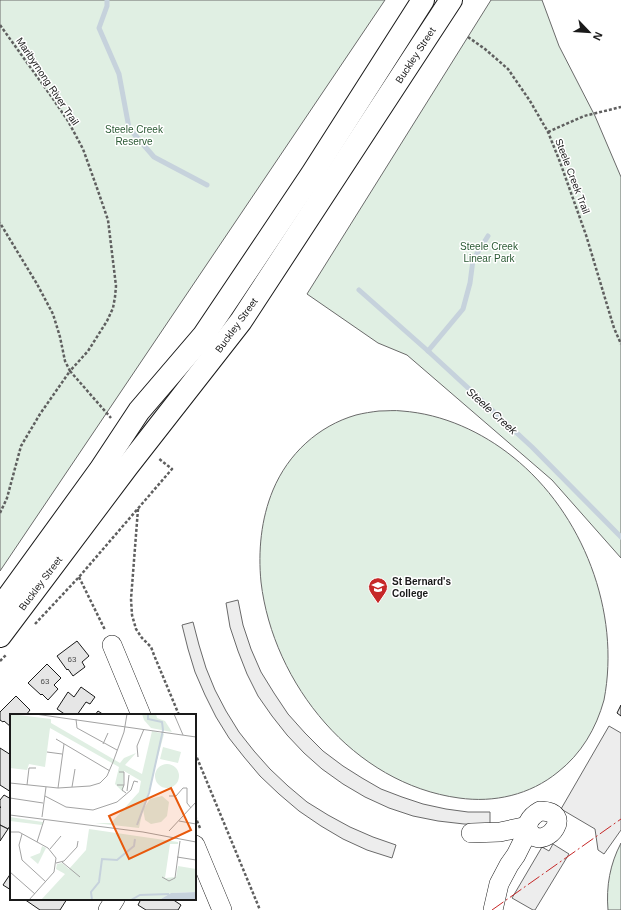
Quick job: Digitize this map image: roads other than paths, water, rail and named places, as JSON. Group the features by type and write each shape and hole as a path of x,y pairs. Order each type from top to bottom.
{"main road":[{"name":"Buckley Street","path":"0,608 100,470 139,411 204,335 312,174 423,0"},
{"name":"Buckley Street","path":"5,643 127,467 241,321 451,0"}],"street":[{"path":"112,644 141,714"},
{"path":"471,833 532,832 522,843 499,884 493,910"},
{"path":"196,847 222,910"},
{"path":"108,910 114,900"}],"waterway":[{"name":"Steele Creek","path":"107,0 107,6 99,28 119,74 129,128 154,157 207,185"},
{"path":"428,351 463,309 470,283 473,260 488,236"},
{"name":"Steele Creek","path":"359,290 532,447 621,537"}],"place":[{"name":"St Bernard's College","path":"378,604"}],"park label":[{"name":"Steele Creek Reserve","path":"134,134"},
{"name":"Steele Creek Linear Park","path":"489,252"}]}
